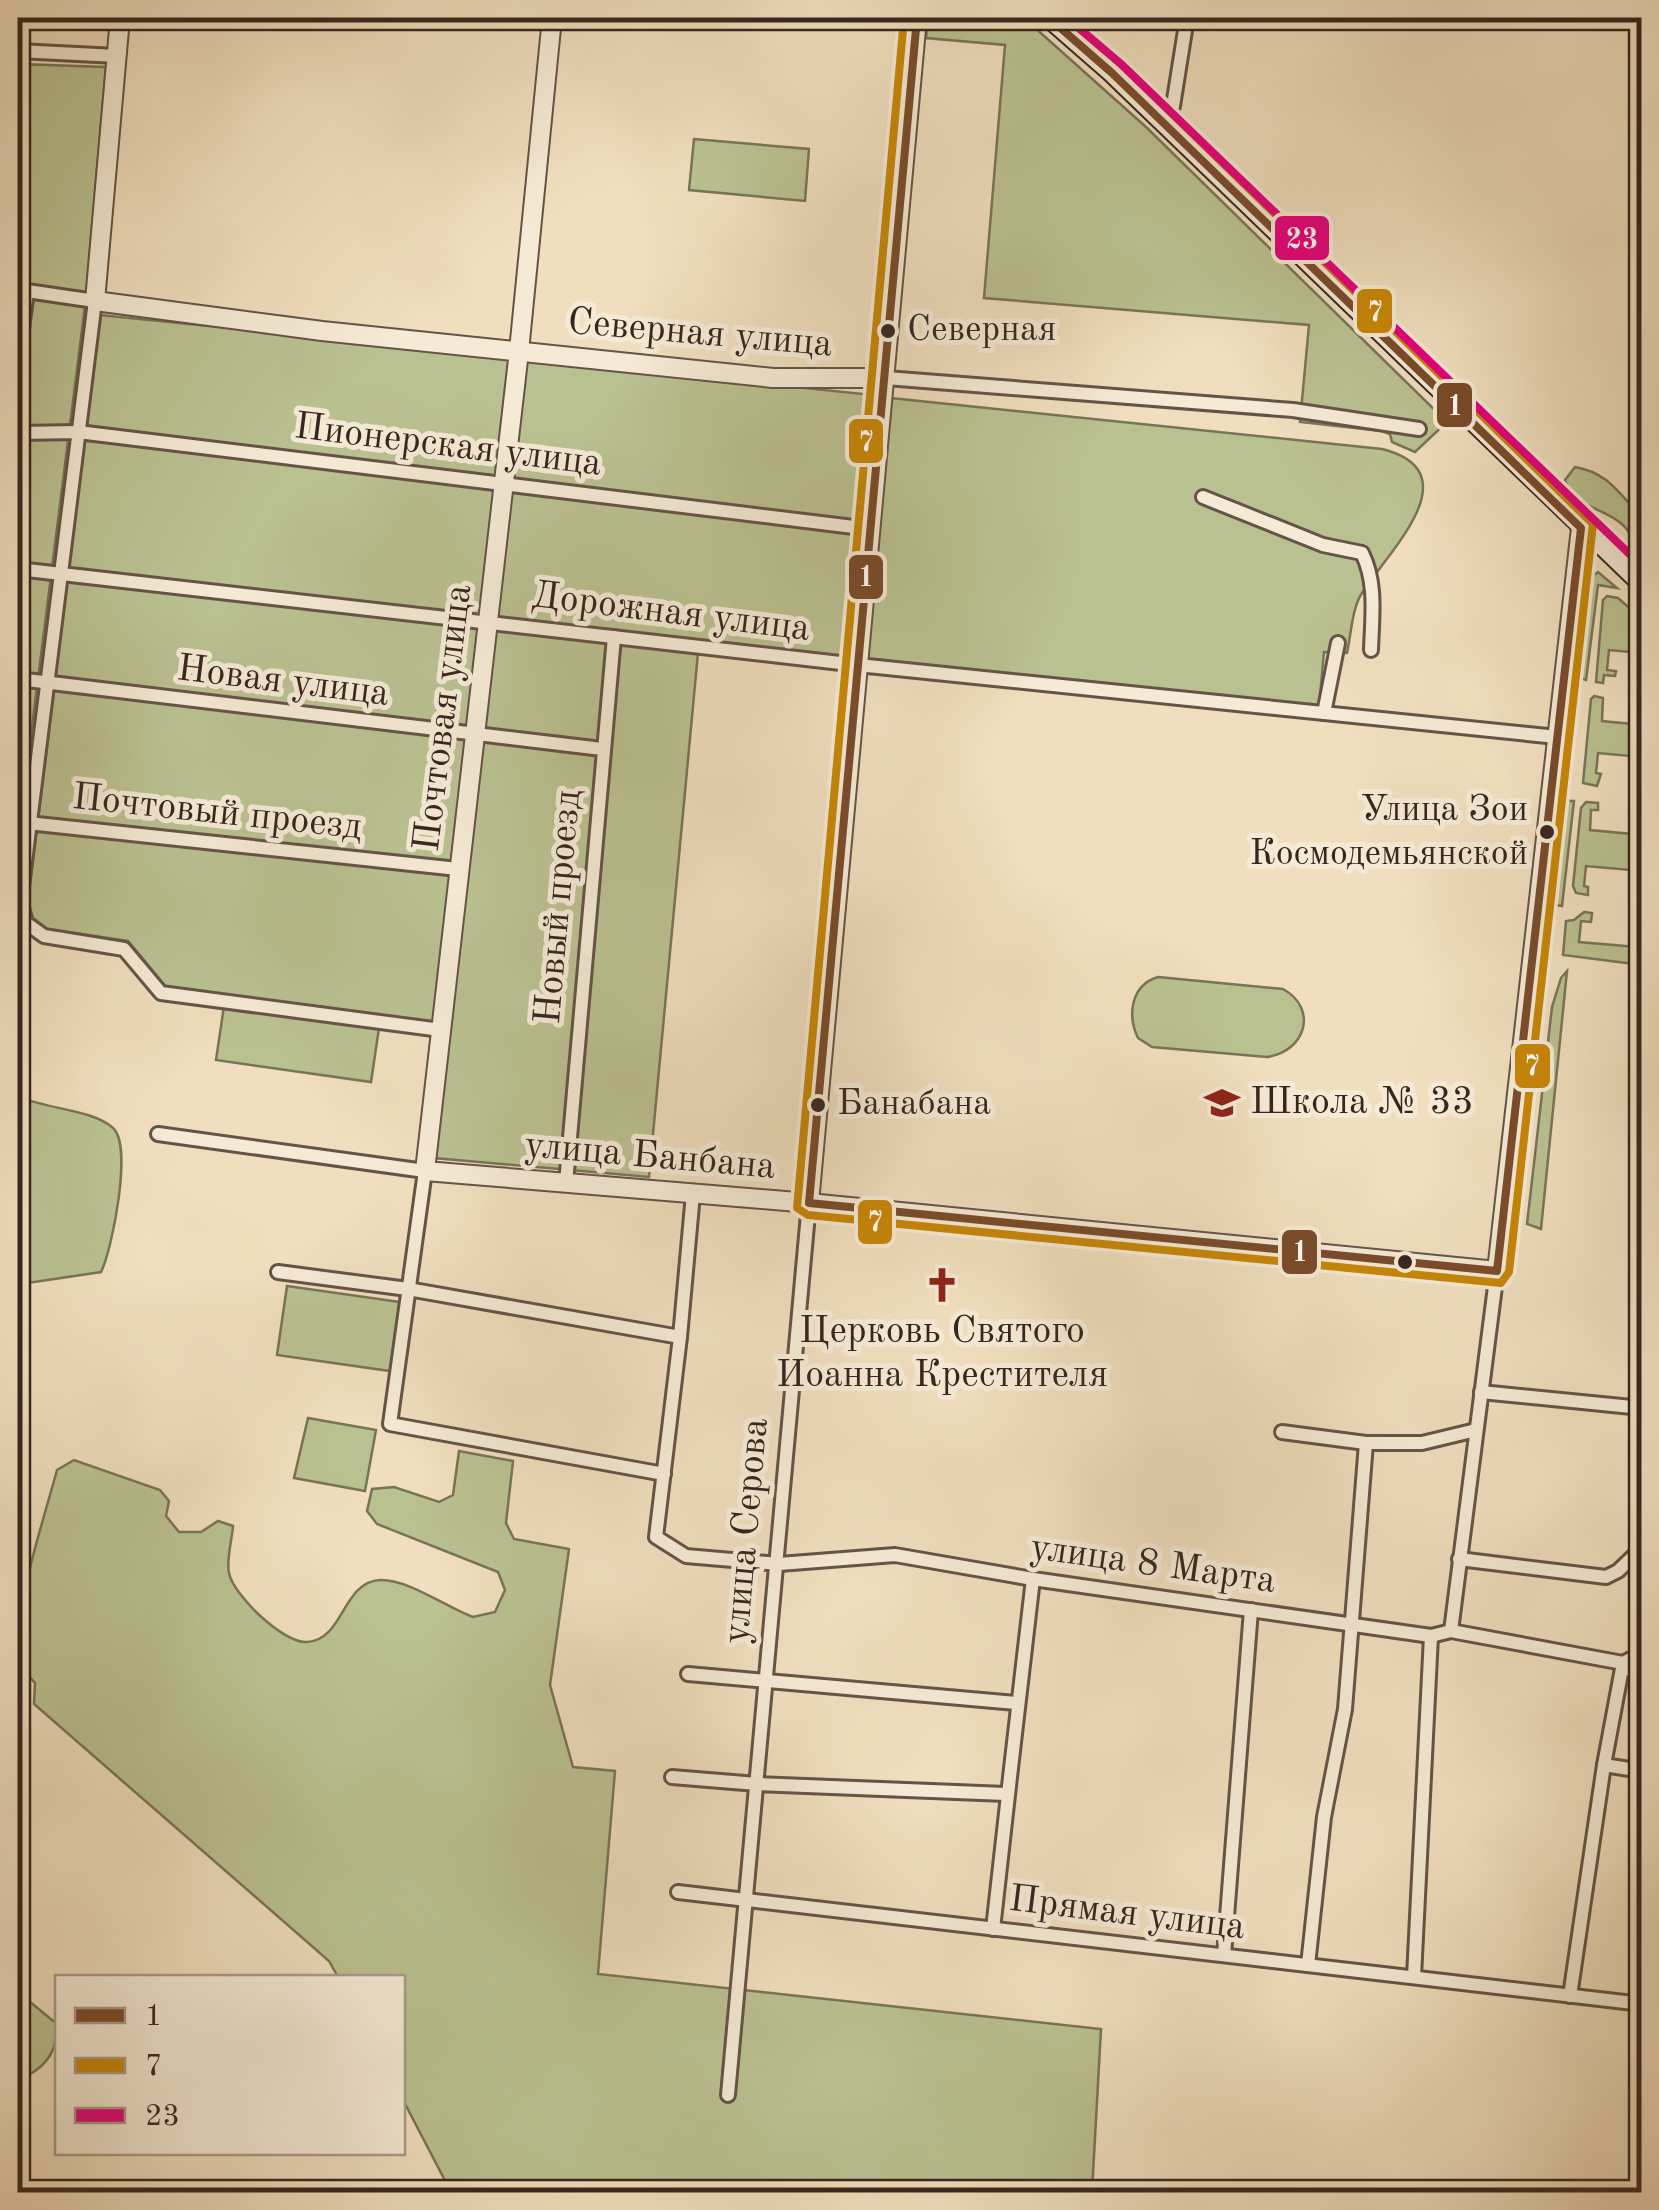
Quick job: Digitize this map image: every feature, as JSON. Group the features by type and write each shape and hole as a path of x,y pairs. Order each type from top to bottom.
{"street":[{"path":"120,18 95,301 49,684 28,823 20,902 26,924 44,936 124,949 160,993 441,1030"},
{"name":"Почтовая улица","path":"552,18 519,351 426,1171 390,1424 664,1474"},
{"name":"улица Серова","path":"728,2094 917,18"},
{"path":"1049,18 1162,121 1642,584"},
{"path":"1162,121 1173,106 1187,18"},
{"path":"18,51 117,56"},
{"path":"18,358 27,291 95,301"},
{"name":"Северная улица","path":"95,301 322,331 773,378 886,378 1293,410 1419,429"},
{"name":"Пионерская улица","path":"18,433 78,432 870,529"},
{"path":"1204,497 1323,545 1362,553 1369,567 1373,601 1371,650"},
{"path":"1451,1631 1497,1271 1581,528"},
{"name":"Дорожная улица","path":"18,568 858,665 1558,738"},
{"name":"Новый проезд","path":"566,1183 614,636"},
{"path":"1324,713 1338,642"},
{"name":"Новая улица","path":"18,679 602,749"},
{"name":"Почтовый проезд","path":"28,823 458,868"},
{"name":"улица Банбана","path":"158,1134 426,1171 1497,1271"},
{"path":"664,1474 693,1194"},
{"path":"278,1272 408,1289 680,1337"},
{"path":"1481,1392 1642,1408"},
{"path":"1282,1432 1366,1443 1422,1442 1476,1430"},
{"path":"1308,1965 1324,1817 1344,1710 1366,1443"},
{"name":"улица 8 Марта","path":"664,1474 656,1537 686,1556 778,1564 895,1555 1033,1580 1431,1636 1451,1631 1623,1662"},
{"path":"1459,1559 1606,1577 1642,1548"},
{"path":"993,1929 1033,1580"},
{"path":"1224,1956 1251,1610"},
{"path":"1414,1978 1431,1636"},
{"path":"1623,1662 1642,1653"},
{"path":"1623,1662 1642,1681"},
{"path":"1570,1996 1623,1662"},
{"path":"688,1674 1016,1703"},
{"path":"1604,1765 1642,1771"},
{"path":"672,1777 1006,1794"},
{"name":"Прямая улица","path":"678,1892 1642,2004"}],"green space":[{"path":"928,18 1024,18 1146,127 1447,422 1415,452 1392,442 1390,434 1382,431 1300,422 1309,325 984,298 1005,45 926,38"},
{"path":"18,64 106,67 85,306 21,814 18,814"},
{"path":"694,139 809,149 805,201 689,190"},
{"path":"100,315 509,356 433,1025 167,988 128,941 47,929 33,918 28,901"},
{"path":"526,359 873,395 850,658 699,642 649,1177 434,1158"},
{"path":"891,398 1382,449 1408,460 1421,475 1423,494 1404,535 1359,599 1347,653 1324,652 1319,707 867,661"},
{"path":"1575,467 1605,479 1641,516 1641,554 1624,526 1569,490 1565,480"},
{"path":"1598,572 1617,588 1598,585 1586,680 1578,677 1590,578"},
{"path":"1607,596 1618,598 1641,618 1641,653 1609,650 1607,670 1616,671 1615,676 1604,675 1603,683 1596,682 1603,600"},
{"path":"1594,696 1603,698 1602,721 1642,725 1641,757 1598,753 1596,773 1601,774 1597,786 1583,783"},
{"path":"1566,801 1574,801 1562,906 1552,901"},
{"path":"1586,802 1598,803 1598,810 1591,810 1590,830 1642,835 1641,871 1586,866 1584,886 1588,887 1588,895 1576,893 1573,886 1581,808"},
{"path":"1584,912 1592,913 1591,922 1581,921 1579,942 1637,947 1640,927 1632,926 1633,918 1641,917 1641,970 1634,964 1563,955 1566,921"},
{"path":"1567,971 1541,1229 1527,1224 1552,1007"},
{"path":"1158,977 1283,989 1301,1007 1303,1029 1291,1047 1267,1057 1152,1047 1138,1038 1132,1011 1142,987"},
{"path":"224,1006 379,1028 371,1082 216,1060"},
{"path":"18,1096 93,1117 113,1128 119,1138 119,1198 101,1272 21,1284 18,1280"},
{"path":"287,1286 400,1302 390,1371 277,1355"},
{"path":"308,1418 376,1430 365,1491 294,1478"},
{"path":"459,1451 513,1461 506,1523 514,1539 569,1549 550,1685 573,1767 615,1771 598,1974 1101,2029 1092,2192 451,2192 405,2104 405,1975 337,1975 329,1961 34,1704 35,1683 19,1656 18,1639 30,1565 57,1470 74,1460 160,1490 169,1501 166,1516 179,1532 201,1532 218,1521 233,1526 229,1573 240,1593 273,1627 297,1641 307,1642 329,1632 358,1590 380,1580 415,1589 473,1617 495,1612 505,1590 498,1572 377,1524 367,1511 372,1489 394,1487 439,1502 453,1495"},
{"path":"18,1992 55,2022 55,2043 48,2059 36,2071 18,2079"}],"transit line":[{"name":"7","path":"904,18 797,1208 808,1215 1501,1283 1509,1272 1593,524 1121,64 1067,18"},
{"name":"1","path":"917,18 809,1203 1497,1271 1581,528 1112,73 1049,18"},
{"name":"23","path":"1067,18 1121,64 1642,566"}],"place":[{"name":"Северная","path":"888,331"},
{"name":"Улица Зои Космодемьянской","path":"1547,832"},
{"name":"Школа № 33","path":"1222,1103"},
{"name":"Банабана","path":"818,1105"},
{"name":"Церковь Святого Иоанна Крестителя","path":"942,1285"}]}
